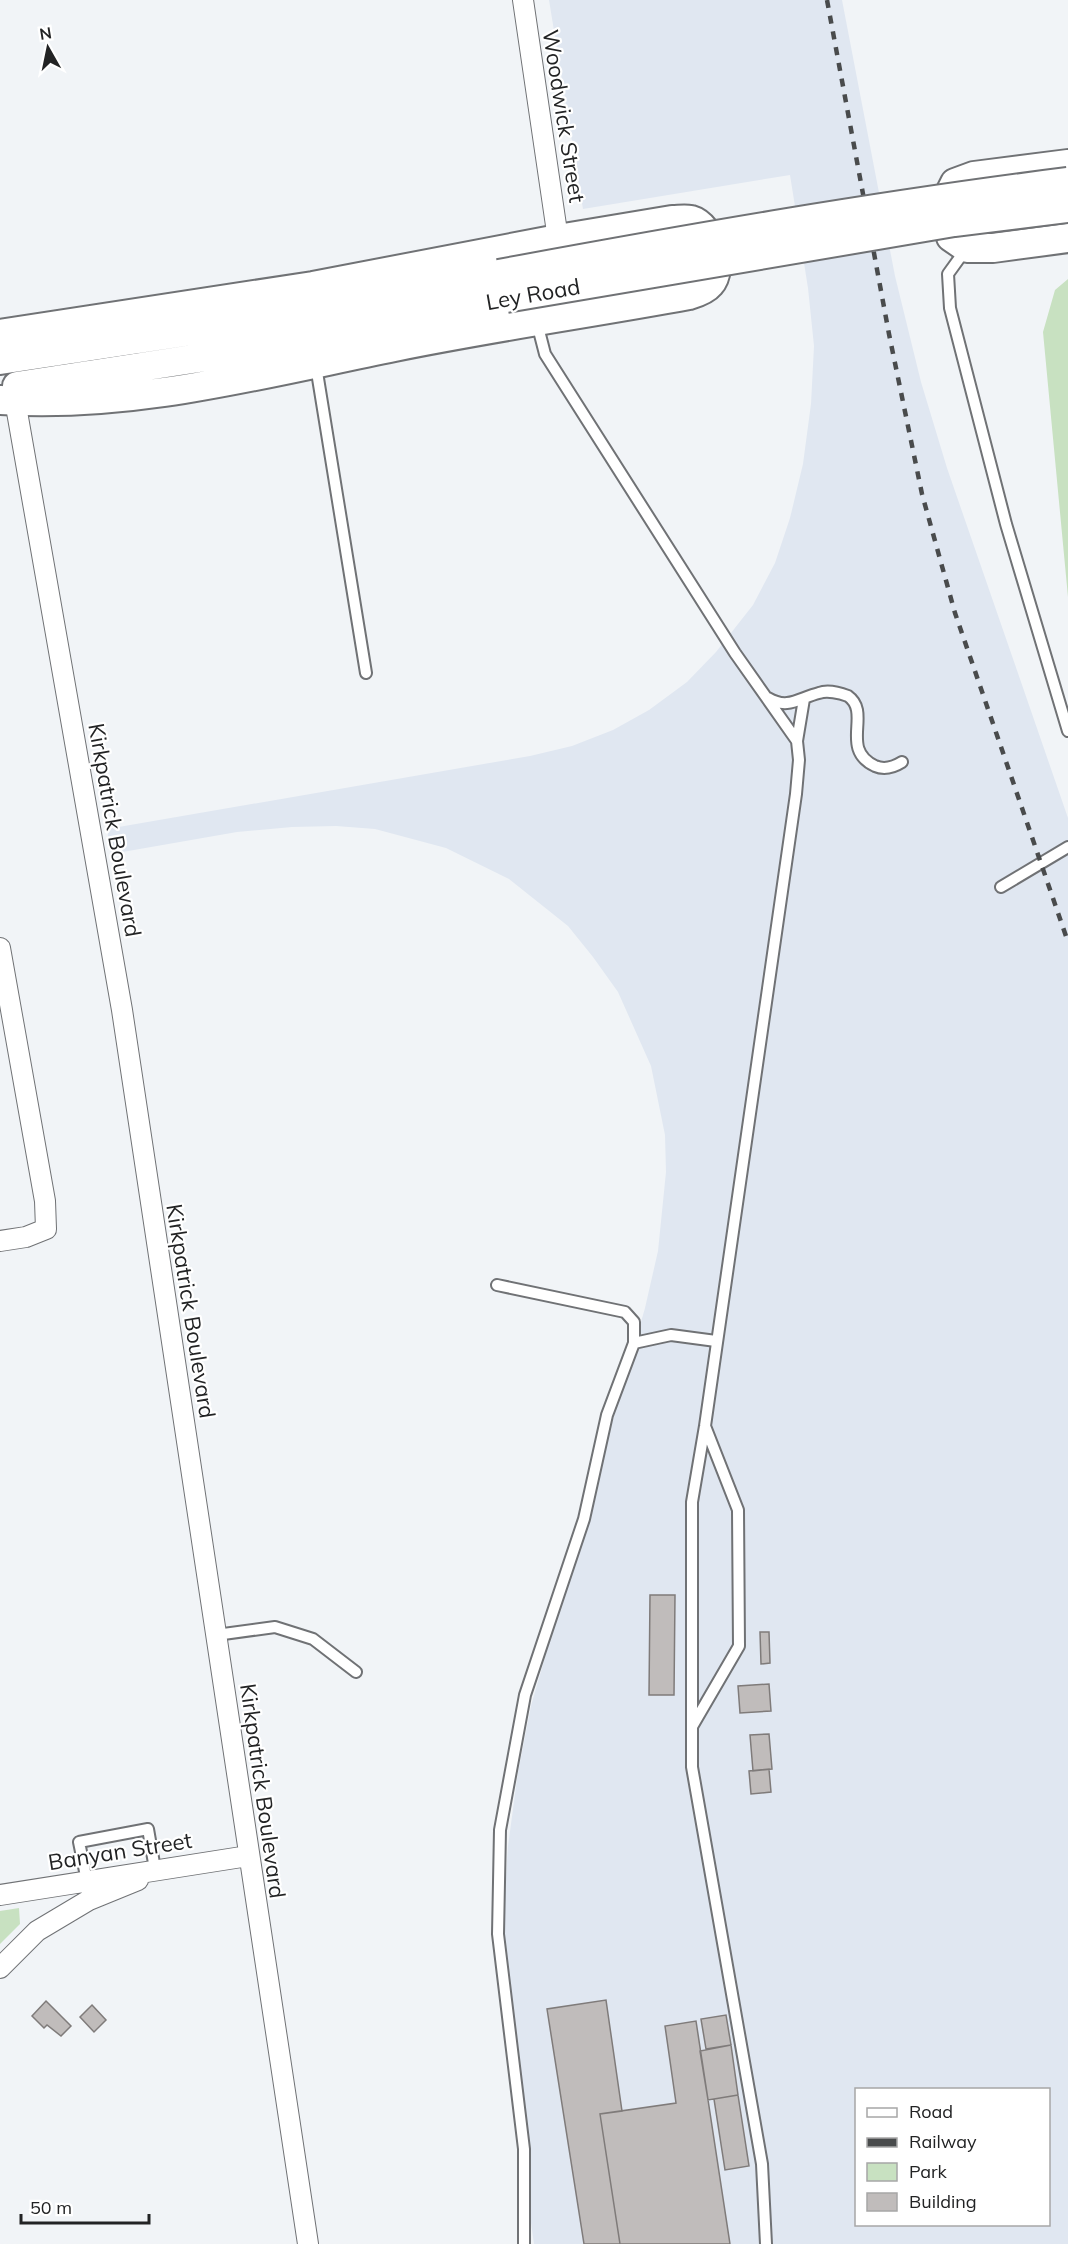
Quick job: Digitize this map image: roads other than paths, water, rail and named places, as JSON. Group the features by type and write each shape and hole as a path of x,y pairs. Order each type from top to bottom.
{"main road":[{"path":"1068,164 974,176 955,183 948,197 945,215 951,237 967,248 993,248 1068,238"},
{"name":"Ley Road","path":"7,394 238,352 502,286 777,225 956,196 1068,182"},
{"name":"Ley Road","path":"13,358 502,286 1068,207"},
{"path":"0,334 313,286 558,239 672,220 691,220 701,227 711,239 716,266 715,276 706,288 689,295 424,341 204,386 100,400 7,394 14,374 13,358"}],"street":[{"name":"Woodwick Street","path":"523,0 558,239"},
{"name":"Kirkpatrick Boulevard","path":"7,394 122,1010 308,2244"},
{"path":"0,948 45,1201 46,1229 26,1237 0,1241"},
{"name":"Banyan Street","path":"0,1895 248,1856"},
{"path":"0,1968 37,1932 89,1900 164,1868"}],"lane":[{"path":"967,248 948,274 950,308 1006,524 1068,731"},
{"path":"537,322 545,354 735,653 797,741"},
{"path":"315,363 366,674"},
{"path":"765,697 784,705 824,692 848,696 856,707 857,746 860,754 879,768 895,766 902,762"},
{"path":"766,2244 762,2164 692,1767 692,1502 705,1426 796,794 799,760 797,741 804,699"},
{"path":"1001,887 1068,847"},
{"path":"497,1285 625,1312 634,1322 634,1343 607,1415 584,1520 525,1695 500,1830 498,1934 524,2149 524,2244"},
{"path":"634,1343 671,1335 716,1341"},
{"path":"692,1727 739,1646 738,1510 705,1426"},
{"path":"216,1635 275,1627 313,1639 356,1672"},
{"path":"87,1881 80,1842 148,1829 164,1868"}],"railway":[{"path":"827,0 889,334 922,494 955,613 1068,942"}]}
